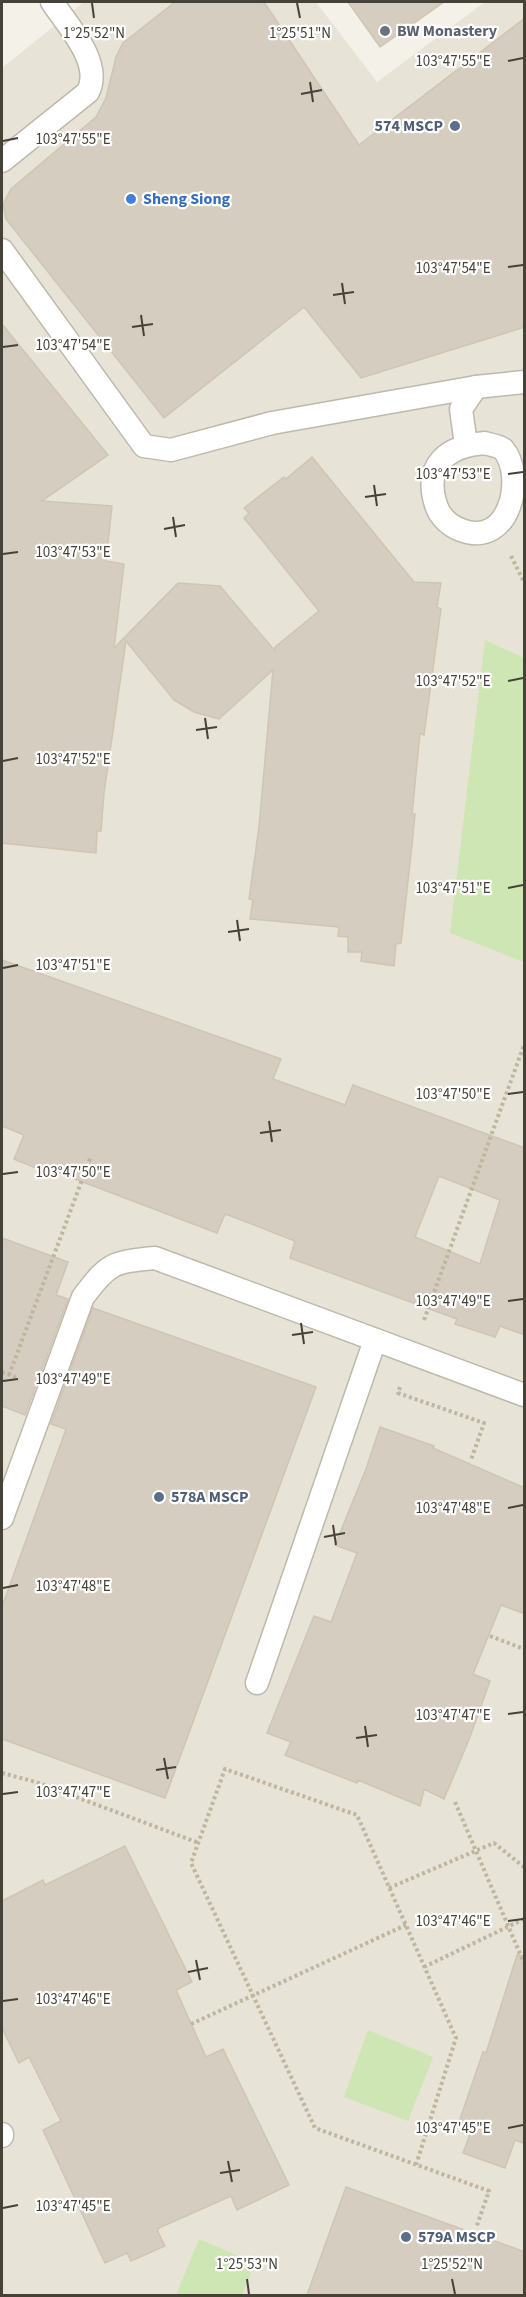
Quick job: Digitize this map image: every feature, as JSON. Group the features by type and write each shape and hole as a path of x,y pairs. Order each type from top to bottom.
{"lane":[{"path":"2,161 88,92 92,84 92,67 52,2"},
{"path":"2,250 144,446 171,450 272,423 476,387 525,382"},
{"path":"466,445 461,409 476,387"},
{"path":"2,1518 83,1297 105,1268 130,1260 154,1258 525,1395"},
{"path":"257,1683 375,1340"}],"path":[{"path":"471,1460 484,1423 398,1393 525,1045"},
{"path":"9,1375 91,1156"},
{"path":"490,1636 525,1649"},
{"path":"416,2165 456,2038 357,1815 225,1769 191,1863 315,2128 416,2165 489,2191 476,2228"},
{"path":"2,1773 36,1782 199,1843"},
{"path":"454,1802 524,1963"},
{"path":"389,1888 494,1843 525,1868"},
{"path":"424,1967 525,1919"},
{"path":"191,2024 406,1925"}],"shaded area":[{"path":"84,2 316,2 377,82 485,2 524,2 524,2295 2,2295 2,68"}],"green space":[{"path":"485,640 524,658 524,962 450,933"},
{"path":"368,2030 433,2057 408,2121 344,2097"},
{"path":"199,2239 255,2263 242,2295 176,2295"}],"building":[{"path":"175,2 264,2 359,145 525,18 525,327 361,378 304,307 164,418 6,219 3,204 11,189 96,117 106,98 116,57 123,43"},
{"name":"BW Monastery","path":"348,2 444,2 380,47"},
{"path":"2,324 108,455 42,501 112,506 106,561 124,564 114,648 178,583 220,586 275,651 275,647 319,611 244,518 249,513 244,508 284,477 286,479 312,457 414,582 441,583 437,607 441,609 424,735 420,733 412,814 415,814 401,943 396,944 394,966 361,961 362,952 348,952 348,937 338,936 339,927 250,919 253,900 249,899 259,827 273,670 219,719 194,712 174,700 126,641 104,793 101,831 97,831 96,853 2,843"},
{"path":"2,960 281,1059 273,1079 345,1105 353,1085 525,1148 525,1335 500,1326 495,1337 455,1324 457,1319 290,1258 295,1241 225,1214 217,1233 54,1171 53,1175 14,1159 24,1135 2,1126","holes":["439,1176 500,1200 480,1264 415,1237"]},
{"path":"2,1238 68,1262 56,1295 68,1299 25,1415 2,1406"},
{"name":"578A MSCP","path":"93,1308 316,1387 165,1798 2,1739 2,1607 66,1429 51,1424"},
{"path":"380,1427 434,1446 433,1448 525,1488 525,1614 501,1605 473,1674 490,1681 470,1737 444,1799 424,1789 420,1806 358,1780 357,1783 285,1755 291,1742 267,1733 314,1616 331,1622 357,1553 335,1545 366,1469"},
{"path":"125,1846 192,1982 176,1990 206,2057 223,2049 289,2185 237,2210 231,2196 157,2230 165,2246 131,2261 127,2253 105,2263 43,2130 61,2121 29,2057 19,2063 2,2028 2,1901 43,1880 45,1885"},
{"path":"517,1955 525,1956 525,2144 515,2140 505,2168 463,2153 472,2129 458,2125 483,2052 486,2053"},
{"name":"579A MSCP","path":"346,2187 525,2252 525,2295 307,2295"}],"place":[{"name":"BW Monastery","path":"385,31"},
{"name":"574 MSCP","path":"455,126"},
{"name":"Sheng Siong","path":"131,199"},
{"name":"578A MSCP","path":"159,1497"},
{"name":"579A MSCP","path":"406,2237"}]}
